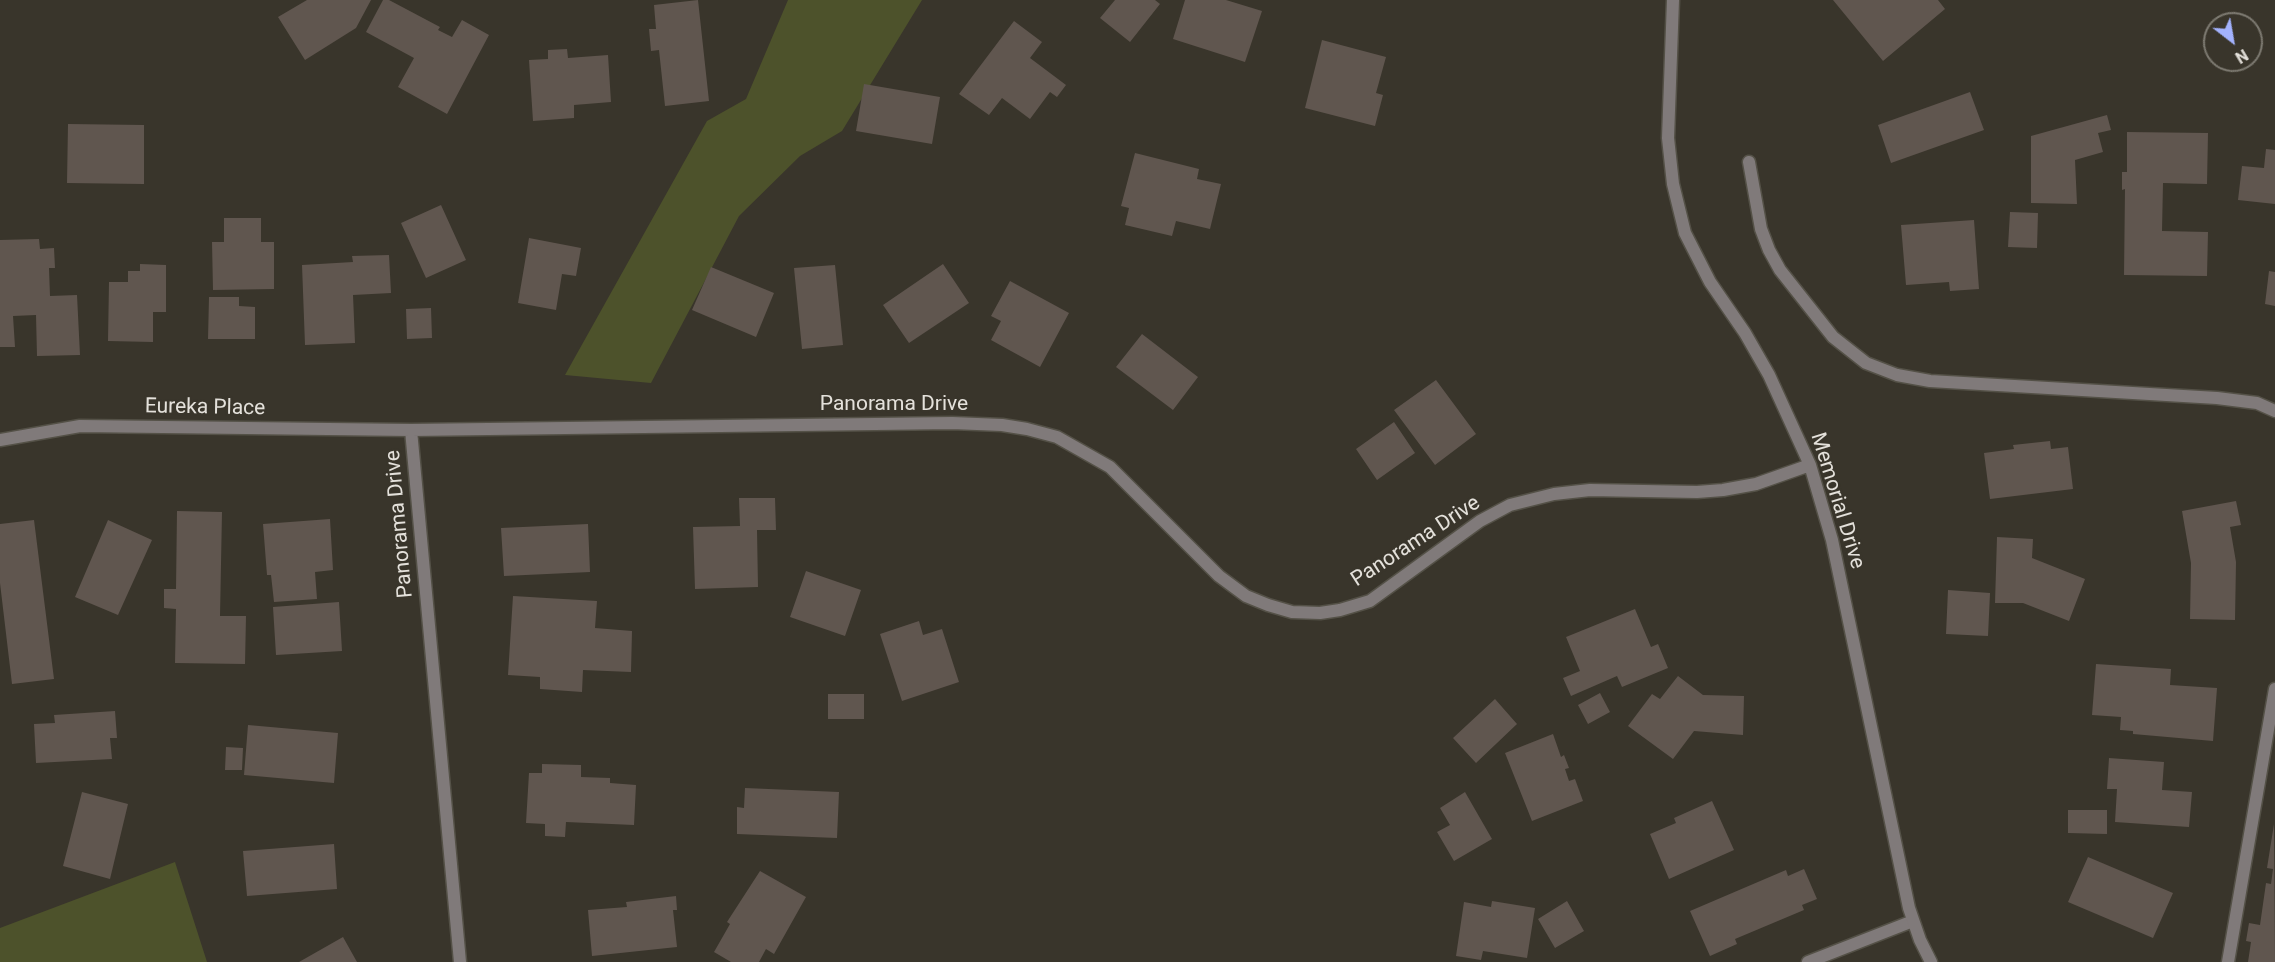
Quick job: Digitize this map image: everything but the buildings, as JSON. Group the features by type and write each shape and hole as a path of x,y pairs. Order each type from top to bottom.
{"street":[{"name":"Memorial Drive","path":"1673,0 1668,138 1673,184 1685,233 1710,282 1745,333 1769,375 1810,465 1832,540 1913,921 1931,962"},
{"path":"1749,162 1761,230 1768,250 1780,270 1833,337 1866,363 1897,375 1930,381 2217,398 2257,403 2275,411"},
{"name":"Panorama Drive","path":"460,962 411,430 952,423 1002,425 1027,429 1057,437 1110,467 1219,576 1246,596 1268,606 1292,612 1320,613 1370,601 1480,521 1510,505 1554,494 1590,490 1697,492 1723,490 1756,484 1810,465"},
{"name":"Eureka Place","path":"0,440 80,426 411,430"},
{"path":"2228,962 2275,689"},
{"path":"1808,962 1913,921"}],"green space":[{"path":"788,0 922,0 842,131 800,156 739,216 651,383 565,375 707,121 746,99"},
{"path":"175,862 207,962 0,962 0,928"}]}
